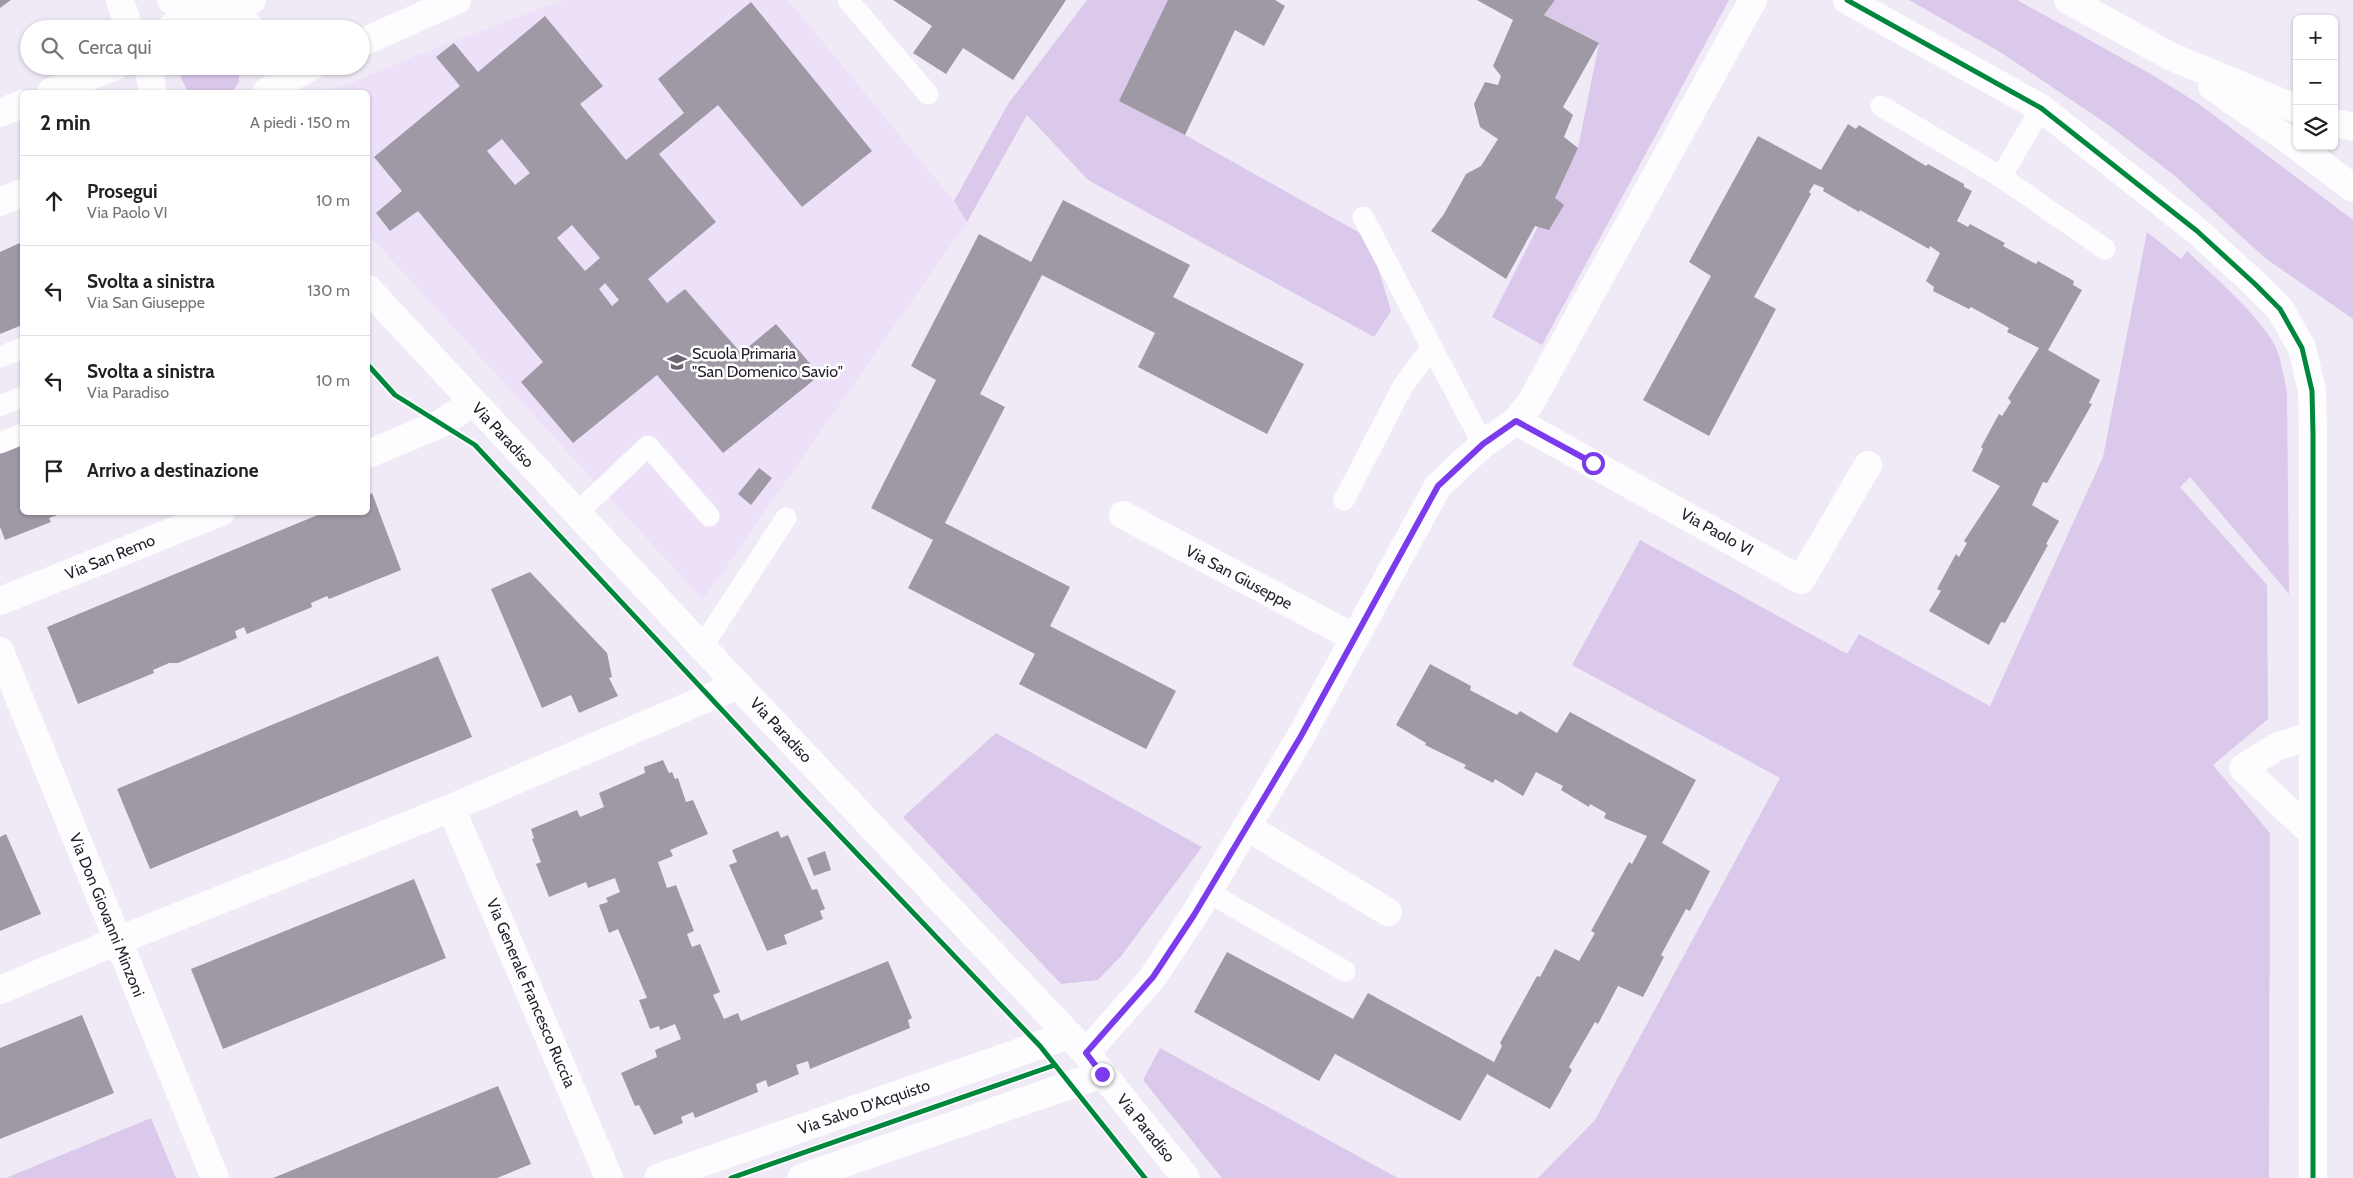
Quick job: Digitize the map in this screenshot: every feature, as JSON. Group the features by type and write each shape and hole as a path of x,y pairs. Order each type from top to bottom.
{"main road":[{"path":"120,0 126,20"},
{"path":"171,0 216,13 231,20"},
{"path":"188,20 216,13 252,0"},
{"path":"370,39 457,0"},
{"path":"801,1178 1086,1054 1153,977 1208,892 1301,736 1438,486 1483,444 1516,421 1531,402 1564,347 1753,0"},
{"path":"1847,0 2041,108 2197,231 2256,285 2280,309 2302,348 2312,400 2313,1178"},
{"path":"2068,0 2170,56 2293,107"},
{"path":"2170,56 2293,143"},
{"path":"55,90 92,75"},
{"path":"150,75 153,90"},
{"path":"267,83 288,75"},
{"path":"0,113 20,105"},
{"path":"2338,124 2353,127"},
{"path":"2302,150 2353,188"},
{"path":"0,202 20,194"},
{"name":"Via Paradiso","path":"370,290 472,403 1086,1054 1186,1178"},
{"path":"370,453 440,424 472,403"},
{"name":"Via Paolo VI","path":"1516,421 1801,580 1868,465"},
{"name":"Via San Remo","path":"0,601 214,515"},
{"name":"Via San Giuseppe","path":"1123,516 1355,638"},
{"name":"Via Don Giovanni Minzoni","path":"0,651 116,941 215,1178"},
{"path":"0,990 116,941 452,808 738,686"},
{"path":"2312,735 2276,747 2244,768 2312,832"},
{"name":"Via Generale Francesco Ruccia","path":"452,808 609,1178"},
{"path":"1246,827 1388,912"},
{"name":"Via Salvo D'Acquisto","path":"658,1178 1086,1054"}],"lane":[{"path":"848,0 928,94"},
{"path":"1881,106 2001,177 2105,249"},
{"path":"2001,177 2041,108"},
{"path":"1364,217 1483,444"},
{"path":"1344,500 1403,386 1432,347"},
{"path":"0,357 20,349"},
{"path":"0,406 20,398"},
{"path":"0,443 20,435"},
{"path":"577,513 648,446 709,516"},
{"path":"702,647 786,518"},
{"path":"1208,892 1345,971"}],"shaded area":[{"name":"Scuola Primaria \"San Domenico Savio\"","path":"563,0 788,0 954,201 967,222 703,600 370,236 370,90 335,90 425,52"},
{"path":"1087,0 1178,0 1185,135 1369,238 1391,311 1374,337 1088,180 1027,115 967,222 954,201 1008,104"},
{"path":"1555,0 1729,0 1542,345 1492,317 1578,148 1599,43 1544,15"},
{"path":"1909,0 2017,0 2154,76 2199,104 2353,220 2353,319 2265,258 2175,176 2110,126 2000,52"},
{"path":"181,75 239,75 239,82 233,90 187,90"},
{"path":"2147,232 2181,259 2187,251 2252,314 2274,343 2287,392 2289,594 2190,477 2180,487 2267,585 2268,719 2213,765 2270,833 2269,1178 1538,1178 1595,1120 1780,778 1572,665 1640,540 1847,654 1859,634 1990,706 2103,457"},
{"path":"996,733 1202,847 1122,955 1098,980 1061,984 903,817"},
{"path":"1160,1048 1398,1178 1222,1178 1143,1080"},
{"path":"151,1118 176,1178 6,1178 134,1125"}],"building":[{"path":"0,0 11,0 0,8"},
{"path":"893,0 1066,0 1013,80 963,48 946,74 913,53 932,26"},
{"path":"1168,0 1275,0 1285,6 1264,46 1235,30 1185,135 1119,101"},
{"path":"1477,0 1555,0 1544,15 1599,43 1563,107 1573,115 1564,137 1578,148 1555,198 1564,205 1549,230 1535,226 1506,279 1431,231 1444,214 1466,174 1481,166 1498,139 1480,127 1474,104 1485,82 1498,85 1501,76 1493,66 1513,20"},
{"path":"751,2 872,151 802,207 718,105 659,154 716,222 648,279 667,303 685,289 741,353 776,324 820,375 723,453 657,375 573,443 521,382 543,362 418,211 390,231 376,213 402,191 374,157 460,86 436,57 454,43 478,72 545,16 603,86 580,104 626,160 684,113 658,79","holes":["502,139 530,173 515,185 487,151","572,225 600,258 585,271 557,238","605,283 619,300 612,306 599,289"]},
{"path":"1848,124 1856,129 1859,125 1926,166 1928,164 1964,184 1964,187 1972,191 1957,221 1968,227 1970,224 2005,243 2003,246 2036,264 2038,261 2074,281 2073,285 2082,290 2048,350 2100,380 2089,403 2092,404 2047,483 2043,482 2032,505 2059,521 2046,544 2048,545 2005,623 2001,622 1989,645 1929,611 1941,591 1937,589 1956,554 1959,557 1967,543 1964,541 2000,486 1972,471 1983,449 1981,447 1999,414 2002,416 2011,402 2008,398 2039,348 2007,332 2009,328 1971,307 1969,309 1933,291 1934,287 1926,281 1940,253 1930,246 1929,249 1860,210 1859,212 1823,191 1824,188 1814,184 1809,192 1811,194 1754,297 1776,309 1709,436 1643,400 1711,276 1689,262 1758,136 1821,170"},
{"path":"1063,200 1190,265 1173,297 1304,364 1267,434 1138,367 1155,333 1042,275 980,394 1005,407 945,523 1070,587 1050,626 1176,691 1146,749 1019,684 1035,654 908,588 933,540 871,508 936,380 911,366 979,234 1031,262"},
{"path":"20,243 20,326 0,334 0,252"},
{"path":"20,444 20,515 57,515 49,518 51,522 5,540 0,527 0,453"},
{"path":"759,468 772,478 751,505 738,494"},
{"path":"372,493 401,570 329,599 327,596 311,603 312,607 247,634 244,627 235,631 237,638 178,663 169,663 153,670 154,673 78,704 47,627 318,515 370,515 370,494"},
{"path":"530,572 607,653 612,677 609,678 618,696 579,713 571,695 542,708 491,589"},
{"path":"438,656 472,737 150,869 117,789"},
{"path":"1430,664 1471,686 1470,690 1517,715 1520,711 1557,733 1570,712 1696,780 1662,843 1710,871 1690,911 1686,909 1661,955 1664,957 1643,997 1618,986 1598,1024 1595,1022 1569,1067 1572,1070 1550,1109 1487,1074 1460,1121 1335,1054 1319,1081 1194,1012 1227,952 1353,1019 1368,993 1494,1062 1502,1046 1500,1043 1537,976 1540,977 1555,949 1579,961 1595,933 1591,931 1629,862 1632,864 1647,836 1604,818 1606,813 1590,804 1589,807 1561,790 1563,786 1536,772 1523,796 1495,779 1493,783 1464,768 1466,765 1425,745 1426,743 1396,725"},
{"path":"663,760 669,773 672,772 675,779 678,778 686,802 693,800 708,834 670,850 673,856 658,862 667,888 676,885 694,931 687,934 692,947 700,944 720,992 713,995 724,1019 738,1013 741,1021 888,961 912,1018 908,1020 910,1028 810,1069 808,1061 796,1065 799,1074 768,1087 766,1080 756,1084 758,1092 695,1118 693,1112 681,1117 683,1123 654,1135 639,1105 635,1106 621,1073 657,1057 655,1050 681,1039 675,1024 660,1030 659,1026 650,1029 639,1000 647,998 618,929 609,933 599,905 608,902 606,898 620,892 615,878 588,888 586,882 549,897 536,864 541,862 532,839 534,838 531,829 577,810 580,817 604,807 599,793 645,773 644,767"},
{"path":"778,831 781,838 788,835 812,890 817,889 825,909 820,911 823,919 784,935 787,944 767,951 729,865 737,862 732,850"},
{"path":"6,834 41,914 0,931 0,837"},
{"path":"825,851 831,870 814,876 807,858"},
{"path":"414,879 446,958 223,1049 191,969"},
{"path":"82,1015 114,1093 0,1139 0,1048"},
{"path":"498,1086 531,1164 497,1178 273,1178"}],"cycle path":[{"path":"1847,0 2041,108 2197,231 2256,285 2280,309 2302,348 2312,391 2313,434 2313,1178"},
{"path":"370,367 395,395 475,445 804,798 1040,1046 1145,1178"},
{"path":"731,1178 1055,1065"}],"place":[{"name":"Scuola Primaria \"San Domenico Savio\"","path":"677,362"}],"route":[{"path":"1102,1074 1086,1053 1153,977 1194,915 1301,736 1438,486 1483,444 1516,421 1593,463"}]}
